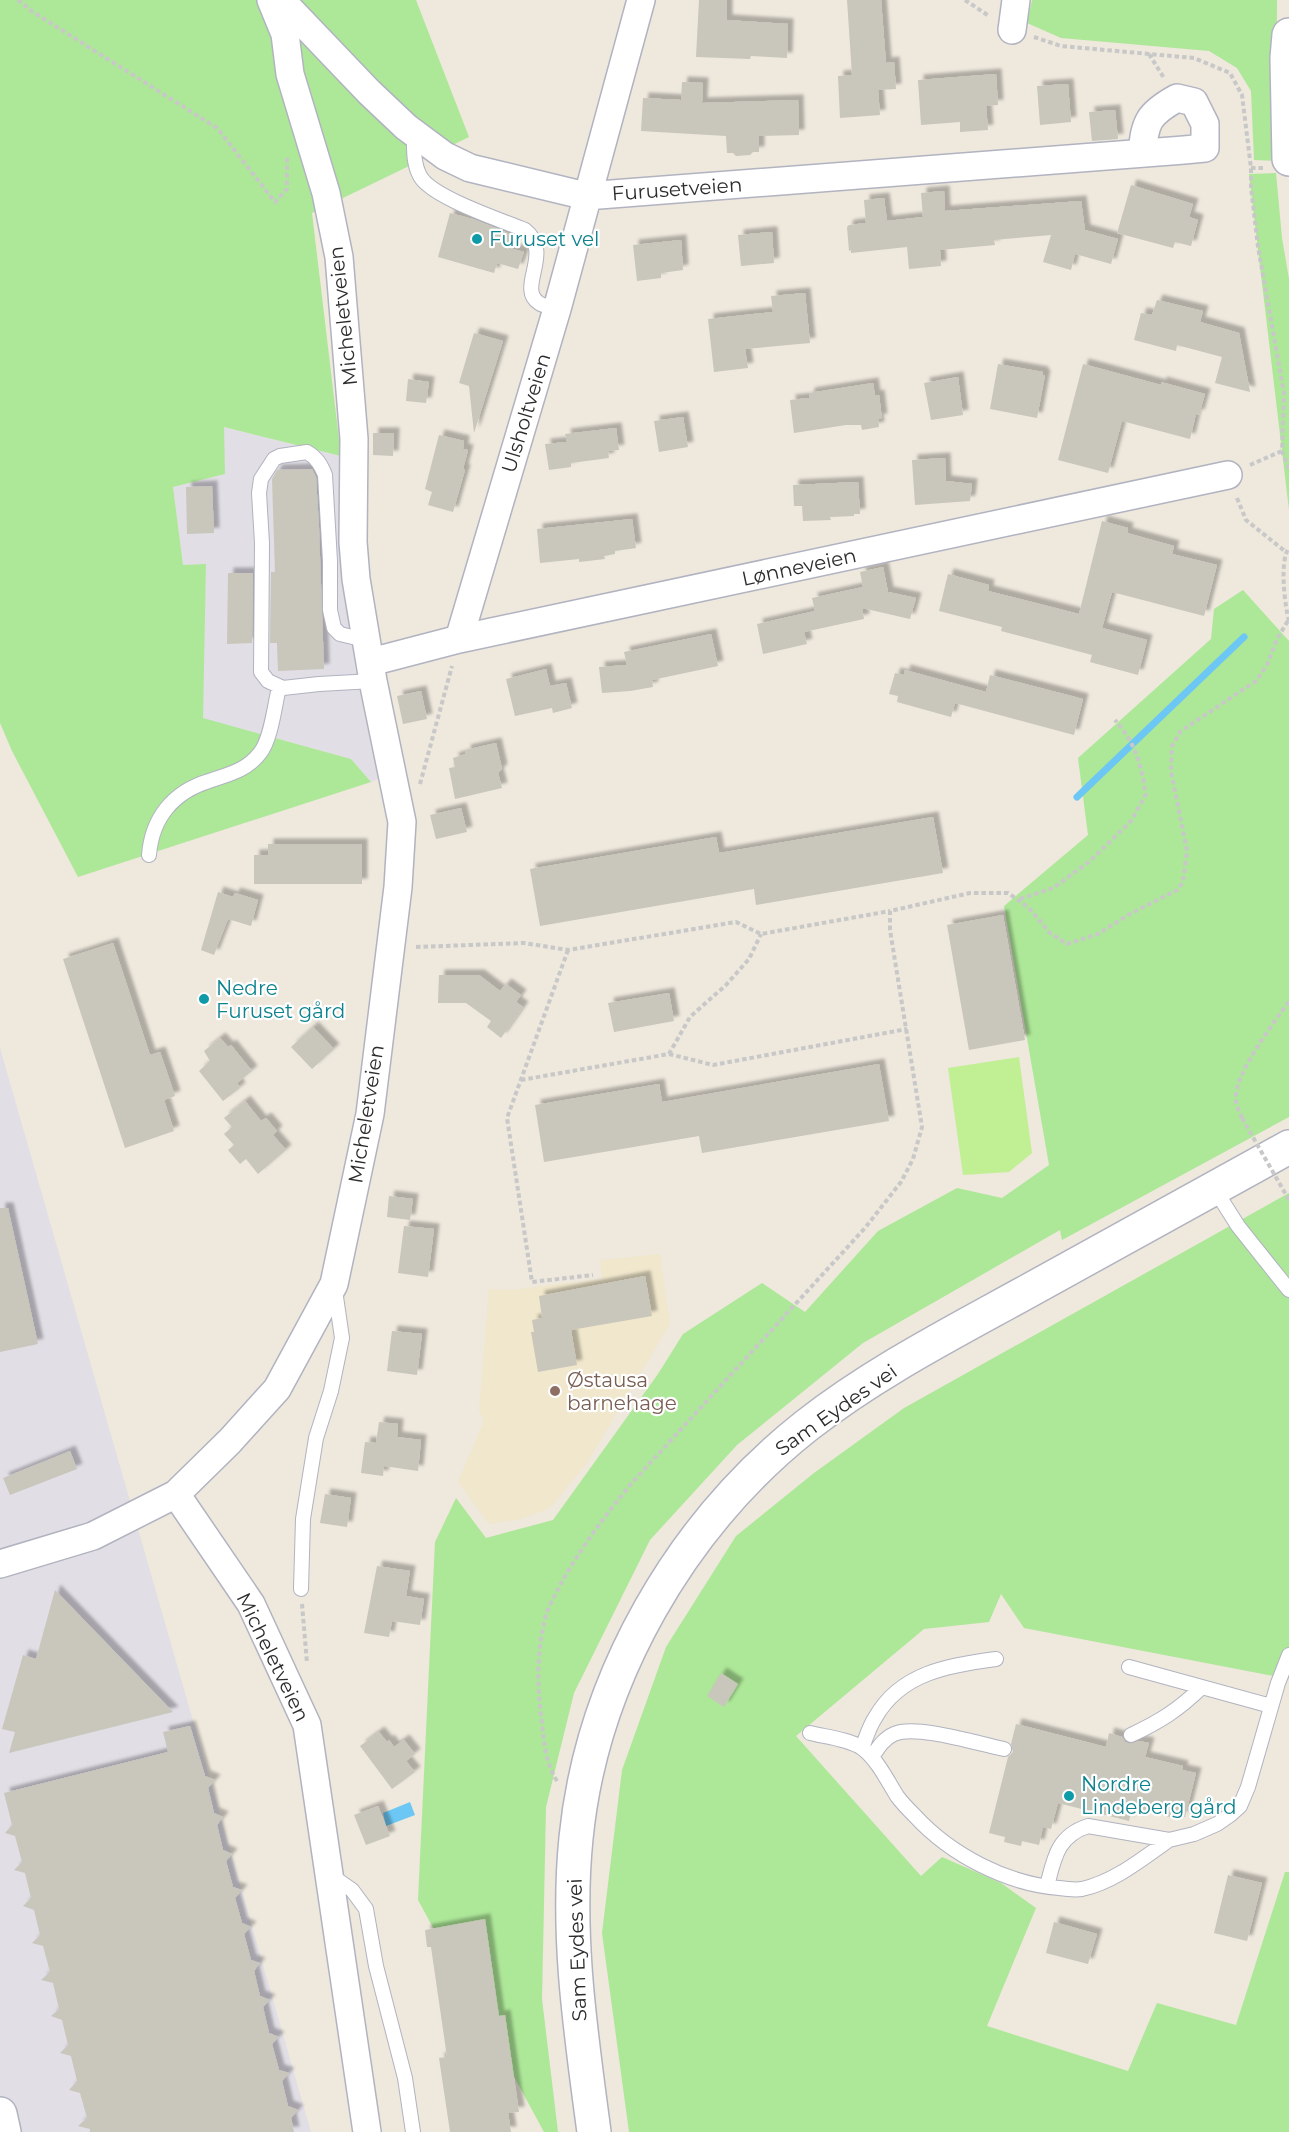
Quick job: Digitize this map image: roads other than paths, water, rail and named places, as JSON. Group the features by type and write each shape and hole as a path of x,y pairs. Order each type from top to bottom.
{"main road":[{"path":"1289,35 1287,58 1289,159"},
{"name":"Sam Eydes vei","path":"594,2132 574,1972 572,1921 576,1836 593,1749 609,1699 626,1657 646,1615 701,1531 732,1494 768,1458 846,1397 951,1334 1289,1147"},
{"path":"0,2114 4,2132"}],"street":[{"name":"Micheletveien","path":"0,1564 93,1536 176,1494 230,1441 276,1389 334,1284 370,1114 399,887 402,822 356,579 353,542 354,439 339,257 326,193 290,74 285,34 271,0"},
{"name":"Furusetveien","path":"281,0 369,92 414,134 444,156 470,168 586,196 1142,153"},
{"name":"Ulsholtveien","path":"459,639 557,309 641,0"},
{"path":"1012,30 1016,0"},
{"name":"Lønneveien","path":"370,661 459,639 1227,475"},
{"name":"Micheletveien","path":"176,1494 251,1604 307,1725 366,2132"}],"lane":[{"path":"414,134 415,158 420,176 427,186 444,196 532,235 536,242 537,260 530,291 532,297 540,304 557,309"},
{"path":"308,452 315,457 326,475 330,610 334,628 370,661 319,684 279,687 268,681 261,672 262,543 259,493 261,479 274,459 308,452"},
{"path":"149,855 150,840 155,826 164,811 176,799 206,781 238,772 262,751 279,687"},
{"path":"1214,1188 1238,1226 1289,1290"},
{"path":"301,1589 303,1519 316,1438 331,1391 342,1338 334,1284"},
{"path":"810,1733 852,1744 867,1753 917,1819 951,1847 975,1862 1008,1876 1047,1886 1079,1890 1097,1884 1134,1864 1169,1840 1194,1834 1217,1824 1240,1806 1289,1655"},
{"path":"867,1753 874,1719 885,1703 911,1680 960,1664 996,1659"},
{"path":"1129,1667 1271,1706"},
{"path":"1131,1735 1163,1720 1202,1687"},
{"path":"867,1753 882,1741 900,1732 914,1731 1004,1749"},
{"path":"1047,1886 1059,1848 1075,1830 1088,1826 1169,1840"},
{"path":"328,1873 352,1890 366,1909 376,1966 405,2078 413,2132"}],"water":[{"path":"410,1802 415,1815 386,1826 383,1813"}],"waterway":[{"path":"1077,797 1244,637"}],"place":[{"name":"Furuset vel","path":"477,239"},
{"name":"Nedre Furuset gård","path":"204,999"},
{"name":"Østausa barnehage","path":"555,1391"},
{"name":"Nordre Lindeberg gård","path":"1069,1796"}]}
